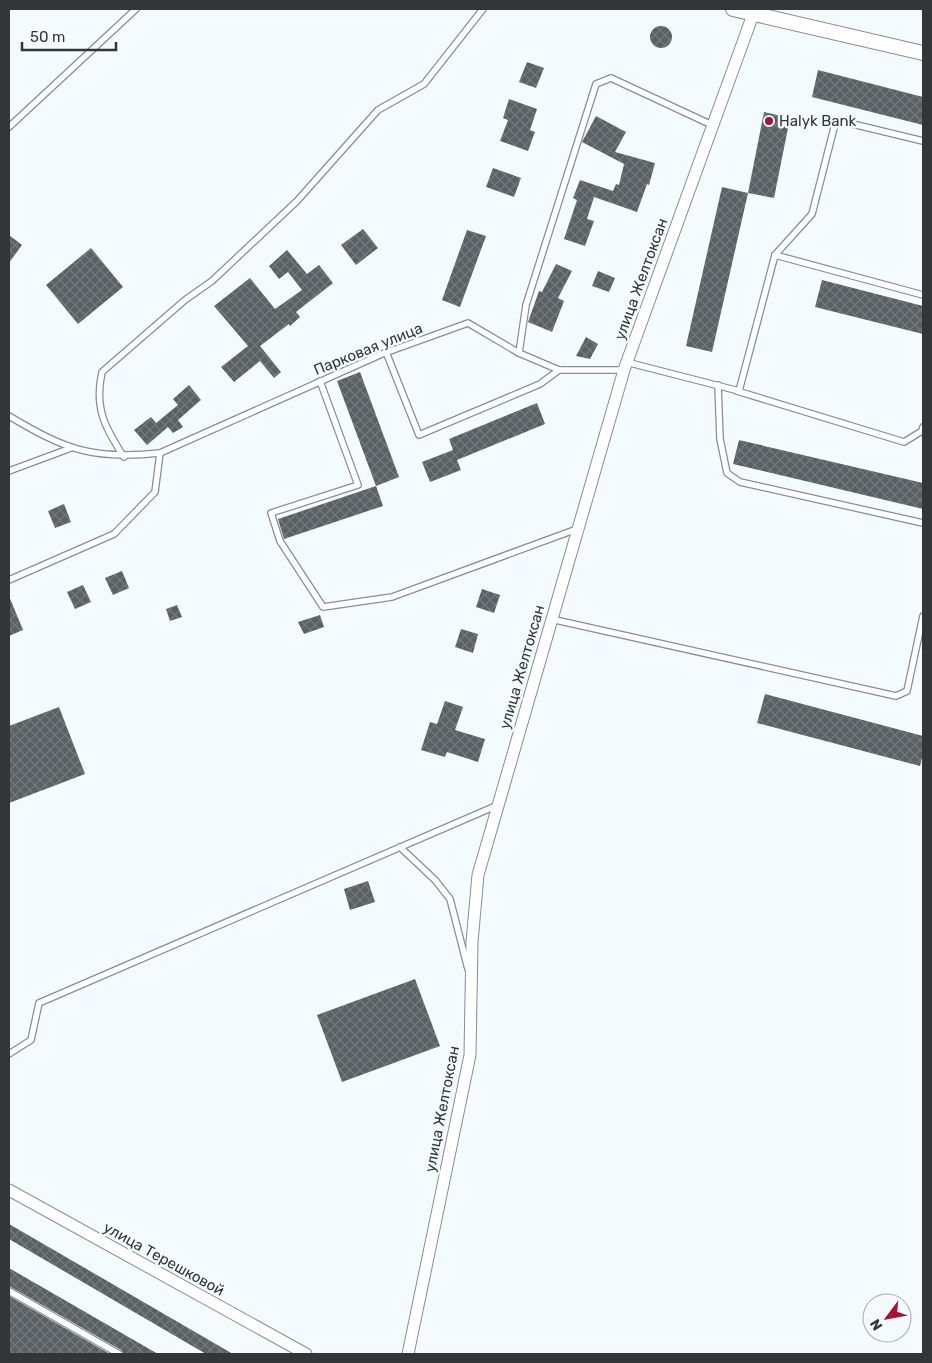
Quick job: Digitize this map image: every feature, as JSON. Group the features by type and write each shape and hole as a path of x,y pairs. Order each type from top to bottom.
{"street":[{"path":"733,9 754,11 923,53"},
{"name":"улица Желтоксан","path":"408,1354 470,1055 471,980 478,875 625,366 754,11"},
{"name":"улица Терешковой","path":"9,1190 306,1354"}],"lane":[{"path":"9,127 136,9"},
{"path":"124,457 107,430 100,409 98,390 102,372 185,300 212,281 297,201 378,110 424,84 483,9"},
{"path":"519,353 526,304 596,84 610,78 712,125"},
{"path":"728,388 739,391 775,255 812,214 836,120 923,141"},
{"path":"775,255 923,295"},
{"name":"Парковая улица","path":"9,416 45,438 80,451 124,457 160,453 386,352 468,323 519,353 558,370 625,366 728,388 904,442 922,431 923,428"},
{"path":"386,352 419,435 540,384 558,370"},
{"path":"320,381 358,485 272,513 280,541 323,607 392,598 577,529"},
{"path":"718,386 720,439 727,473 740,482 923,523"},
{"path":"9,471 71,448"},
{"path":"9,580 114,534 155,492 160,453"},
{"path":"551,619 896,696 902,695 906,691 923,616"},
{"path":"9,1054 31,1040 39,1003 498,805"},
{"path":"400,847 435,880 450,899 471,980"},
{"path":"9,1291 119,1354"}],"building":[{"path":"657,26 665,26 672,33 672,41 665,48 657,48 650,41 650,33"},
{"path":"527,62 544,68 536,88 519,82"},
{"path":"818,70 923,97 923,125 812,97"},
{"path":"509,99 537,109 530,130 535,132 528,151 500,141 508,120 503,118"},
{"path":"764,112 790,118 774,198 748,193"},
{"path":"596,116 626,132 615,152 655,163 649,185 647,184 637,212 594,197 587,219 594,221 585,246 564,239 577,200 573,198 580,180 613,191 616,184 619,185 624,164 582,142"},
{"path":"493,168 521,178 514,197 486,187"},
{"path":"722,187 748,193 712,352 686,346"},
{"path":"363,229 378,248 356,265 341,245"},
{"path":"467,230 486,236 460,307 442,300"},
{"path":"9,235 22,245 9,263"},
{"path":"91,248 123,287 78,324 46,285"},
{"path":"287,250 307,274 319,265 333,283 296,312 300,317 290,326 289,324 260,346 281,372 274,378 260,361 234,382 221,367 248,346 214,306 250,278 275,309 302,290 288,272 279,279 269,266"},
{"path":"556,264 572,271 558,298 564,301 552,332 528,322 539,291 542,292"},
{"path":"598,271 615,278 609,292 592,286"},
{"path":"822,280 923,306 923,334 815,307"},
{"path":"586,337 598,344 590,359 576,356"},
{"path":"360,372 399,477 376,486 337,381"},
{"path":"189,385 201,400 178,420 183,427 173,433 168,427 147,445 134,430 151,417 156,423 178,405 173,399"},
{"path":"537,403 545,424 457,460 461,470 430,482 422,462 453,450 449,439"},
{"path":"739,440 923,483 923,509 733,464"},
{"path":"376,486 383,506 284,539 278,519"},
{"path":"64,504 71,522 55,528 48,511"},
{"path":"122,571 129,588 113,595 105,578"},
{"path":"83,585 91,602 75,609 67,592"},
{"path":"482,589 500,595 494,613 476,607"},
{"path":"9,596 23,630 9,636"},
{"path":"177,605 182,617 170,621 166,609"},
{"path":"320,615 324,627 304,634 298,622"},
{"path":"461,629 478,634 473,653 455,647"},
{"path":"765,694 923,736 923,754 920,766 757,723"},
{"path":"445,701 463,707 455,730 485,739 478,762 447,752 445,757 421,750 430,722 437,724"},
{"path":"59,707 85,774 9,803 9,726"},
{"path":"368,881 375,902 350,910 344,889"},
{"path":"415,979 440,1046 342,1082 317,1015"},
{"path":"9,1224 233,1354 206,1354 9,1239"},
{"path":"9,1268 158,1354 124,1354 121,1350 9,1286"},
{"path":"9,1296 110,1354 9,1354"}],"place":[{"name":"Halyk Bank","path":"769,121"}]}
